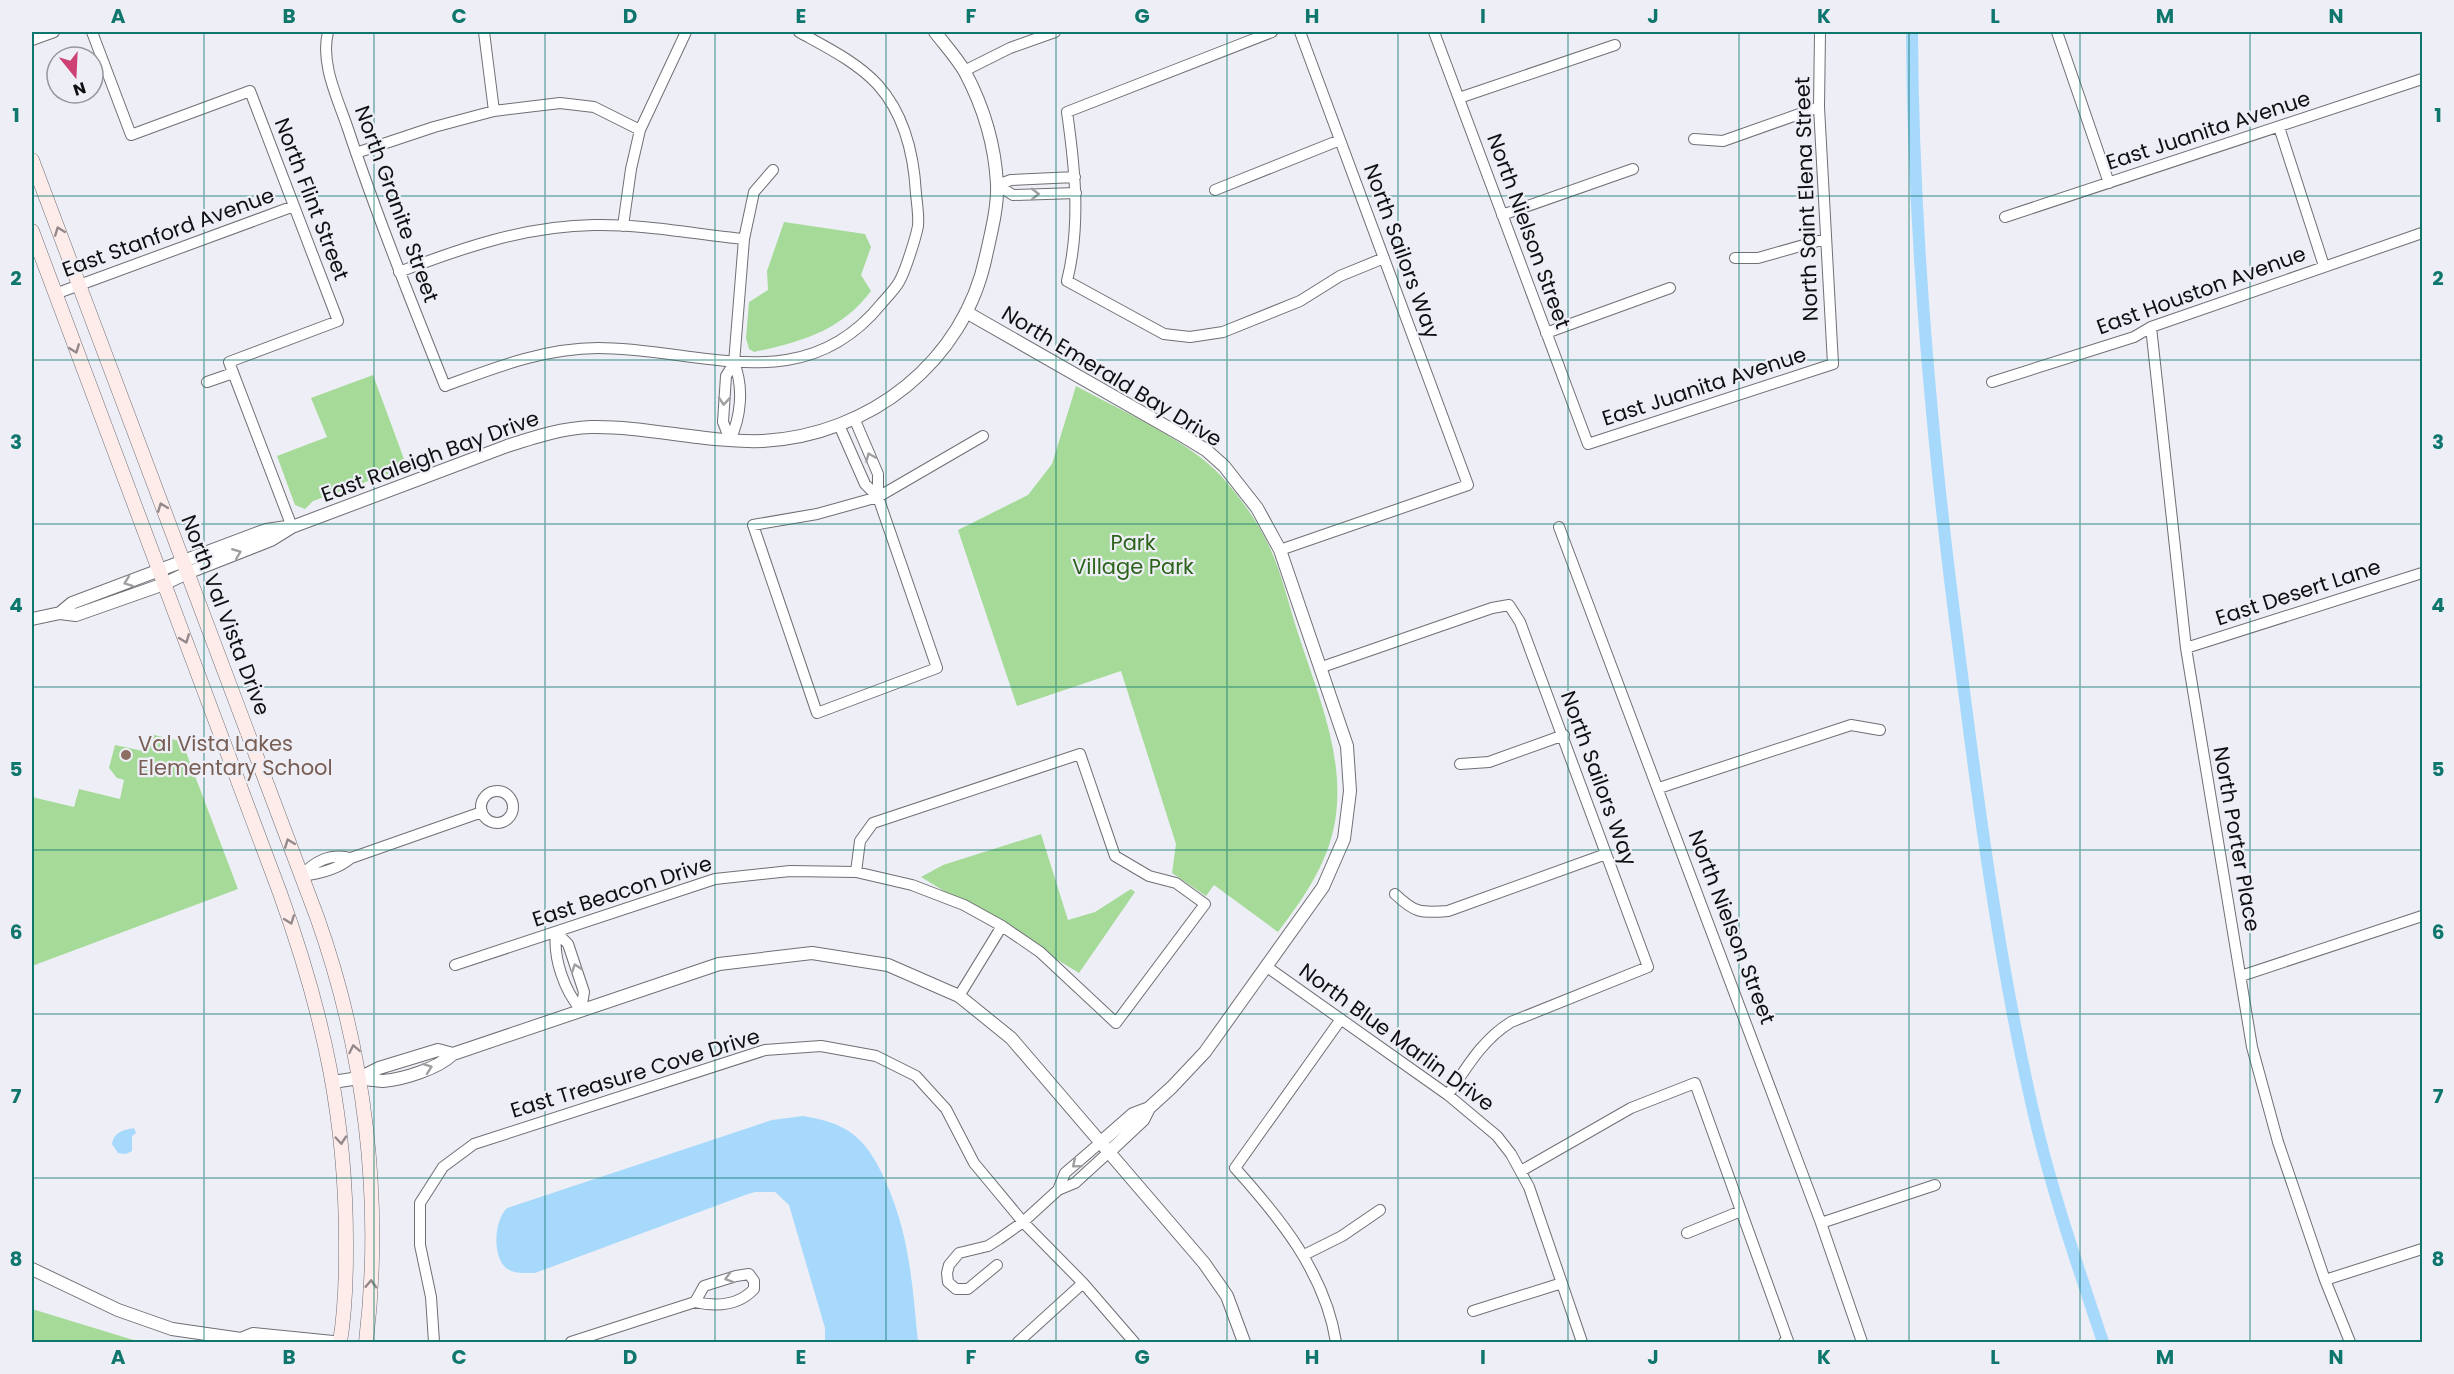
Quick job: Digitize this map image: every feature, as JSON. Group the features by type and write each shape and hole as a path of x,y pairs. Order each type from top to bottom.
{"main road":[{"name":"North Val Vista Drive","path":"32,159 301,876 334,970 359,1078 368,1147 372,1223 371,1293 366,1342"},
{"path":"32,231 303,956 320,1016 340,1130 345,1194 346,1263 340,1342"}],"street":[{"path":"32,40 54,32"},
{"name":"North Flint Street","path":"92,32 131,135 250,91 338,321 229,362 233,373"},
{"name":"North Granite Street","path":"328,32 327,65 356,153 399,272 445,386 511,362 541,355 596,348 624,349 734,363"},
{"path":"484,32 494,111"},
{"path":"623,226 631,169 640,130 686,32"},
{"path":"734,363 784,361 834,345 871,317 899,282 918,226 915,179 904,127 878,85 845,58 799,32"},
{"name":"East Raleigh Bay Drive","path":"60,614 72,603 159,571 185,567 271,540 292,527 507,446 559,431 608,427 730,440 762,441 790,438 839,425 874,409 900,392 926,370 956,330 966,312 985,264 993,226 997,185 989,131 964,71 935,32"},
{"path":"964,71 1011,48 1055,32"},
{"path":"1272,32 1067,112 1076,193 1074,240 1067,281 1164,334 1190,337 1223,332 1300,301 1340,276 1384,258"},
{"name":"North Sailors Way","path":"1280,550 1468,485 1300,32"},
{"name":"North Nielson Street","path":"1434,32 1588,444"},
{"name":"North Saint Elena Street","path":"1820,32 1819,107 1833,364"},
{"path":"2057,32 2109,183"},
{"path":"1459,98 1615,45"},
{"name":"East Juanita Avenue","path":"2005,217 2422,79"},
{"path":"356,153 434,127 494,111 560,103 594,107 640,130"},
{"path":"1694,139 1723,141 1819,107"},
{"path":"2279,127 2324,266"},
{"path":"1215,190 1340,140"},
{"path":"1502,215 1633,169"},
{"path":"730,440 723,422 726,376 734,363 744,239 754,192 773,170"},
{"path":"997,185 1011,180 1075,177"},
{"path":"997,185 1013,195 1076,193"},
{"name":"East Stanford Avenue","path":"55,294 294,206"},
{"path":"399,272 493,239 575,226 623,226 744,239"},
{"name":"East Houston Avenue","path":"1992,382 2134,337 2151,327 2422,234"},
{"path":"1735,258 1758,258 1825,239"},
{"path":"1546,333 1670,288"},
{"name":"North Emerald Bay Drive","path":"966,312 1206,450 1224,466 1257,508 1280,550 1322,667 1347,746 1350,791 1344,839 1323,887 1196,1063 1149,1108 1133,1114 1105,1147 1065,1173 1058,1190 1023,1222 988,1246 959,1253 949,1265 948,1282 956,1289 968,1289 997,1266"},
{"name":"North Porter Place","path":"2151,327 2186,648 2252,1047 2278,1142 2325,1280 2350,1342"},
{"name":"East Juanita Avenue","path":"1588,444 1833,364"},
{"path":"207,382 233,373 292,527"},
{"path":"854,418 878,474 878,497 938,668 817,713 753,525 817,514 878,497 982,436"},
{"path":"839,425 865,484 878,497"},
{"name":"North Nielson Street","path":"1559,527 1821,1222 1862,1342"},
{"name":"East Raleigh Bay Drive","path":"32,619 60,614 76,615 164,584 185,567"},
{"name":"East Desert Lane","path":"2186,648 2422,573"},
{"name":"North Sailors Way","path":"1322,667 1492,608 1509,605 1520,622 1564,735 1648,967 1511,1022 1493,1033 1480,1047 1448,1095"},
{"path":"1659,788 1851,725 1880,730"},
{"path":"1460,764 1489,762 1564,735"},
{"name":"East Beacon Drive","path":"454,965 715,879 790,871 856,872 912,885 964,905 1002,926 1040,952 1116,1023 1204,904 1176,884 1149,876 1115,856 1080,754 873,823 860,841 856,872"},
{"path":"301,876 316,874 342,865 351,858 482,812"},
{"path":"1395,894 1410,909 1429,912 1448,910 1606,854"},
{"path":"2241,976 2422,916"},
{"path":"960,996 1002,926"},
{"path":"556,932 568,944 584,992 581,1010"},
{"path":"333,1082 359,1078 379,1068 438,1050 453,1054 719,964 812,953 888,965 960,996 1011,1038 1216,1280 1236,1318 1244,1342"},
{"name":"North Blue Marlin Drive","path":"1267,967 1448,1095 1497,1136 1529,1187 1582,1342"},
{"path":"1336,1342 1325,1302 1304,1255 1265,1201 1235,1168 1341,1019"},
{"name":"East Treasure Cove Drive","path":"434,1342 431,1297 420,1245 420,1203 443,1167 474,1144 765,1050 821,1046 876,1056 916,1076 946,1109 974,1163 1023,1222 1083,1282 1134,1342"},
{"path":"1521,1171 1631,1108 1695,1083 1786,1342"},
{"path":"1821,1222 1935,1185"},
{"path":"1304,1255 1342,1236 1380,1210"},
{"path":"1687,1233 1741,1211"},
{"path":"2325,1280 2422,1249"},
{"path":"32,1269 118,1310 160,1326 243,1341 253,1334 333,1342"},
{"path":"571,1342 695,1302 713,1306 729,1304 747,1297 754,1289 754,1281 749,1274 704,1286 695,1302"},
{"path":"1018,1342 1083,1282"},
{"path":"1473,1311 1562,1283"}],"green space":[{"path":"784,222 865,234 871,247 861,275 871,291 847,316 819,333 788,344 754,352 749,349 746,338 749,302 768,290 767,271"},
{"path":"373,375 407,467 313,501 305,509 295,505 277,456 327,437 311,398"},
{"name":"Park Village Park","path":"1076,386 1154,427 1192,451 1222,477 1250,513 1264,536 1283,582 1327,721 1336,768 1337,791 1333,832 1322,863 1307,891 1278,932 1214,885 1206,896 1172,873 1176,844 1121,671 1017,706 958,530 1028,495 1052,464"},
{"path":"150,734 181,739 238,889 32,966 32,797 74,807 79,789 120,799 124,780 117,778 109,768 115,745 143,751 146,750"},
{"path":"1041,834 1068,920 1095,912 1131,889 1135,892 1079,973 921,877 943,865"},
{"path":"32,1309 140,1342 32,1342"}],"water":[{"path":"803,1116 830,1122 854,1135 864,1144 879,1168 893,1201 905,1240 912,1280 918,1342 825,1342 825,1328 789,1205 775,1192 755,1192 745,1195 535,1273 512,1271 501,1262 497,1247 497,1229 507,1208 772,1120"},
{"path":"134,1128 136,1133 132,1136 132,1151 126,1154 118,1153 112,1144 115,1137 123,1131"}],"waterway":[{"path":"1912,32 1916,187 1926,342 1940,496 1981,822 2009,993 2039,1136 2103,1342"}],"place":[{"name":"Val Vista Lakes Elementary School","path":"126,755"}]}
